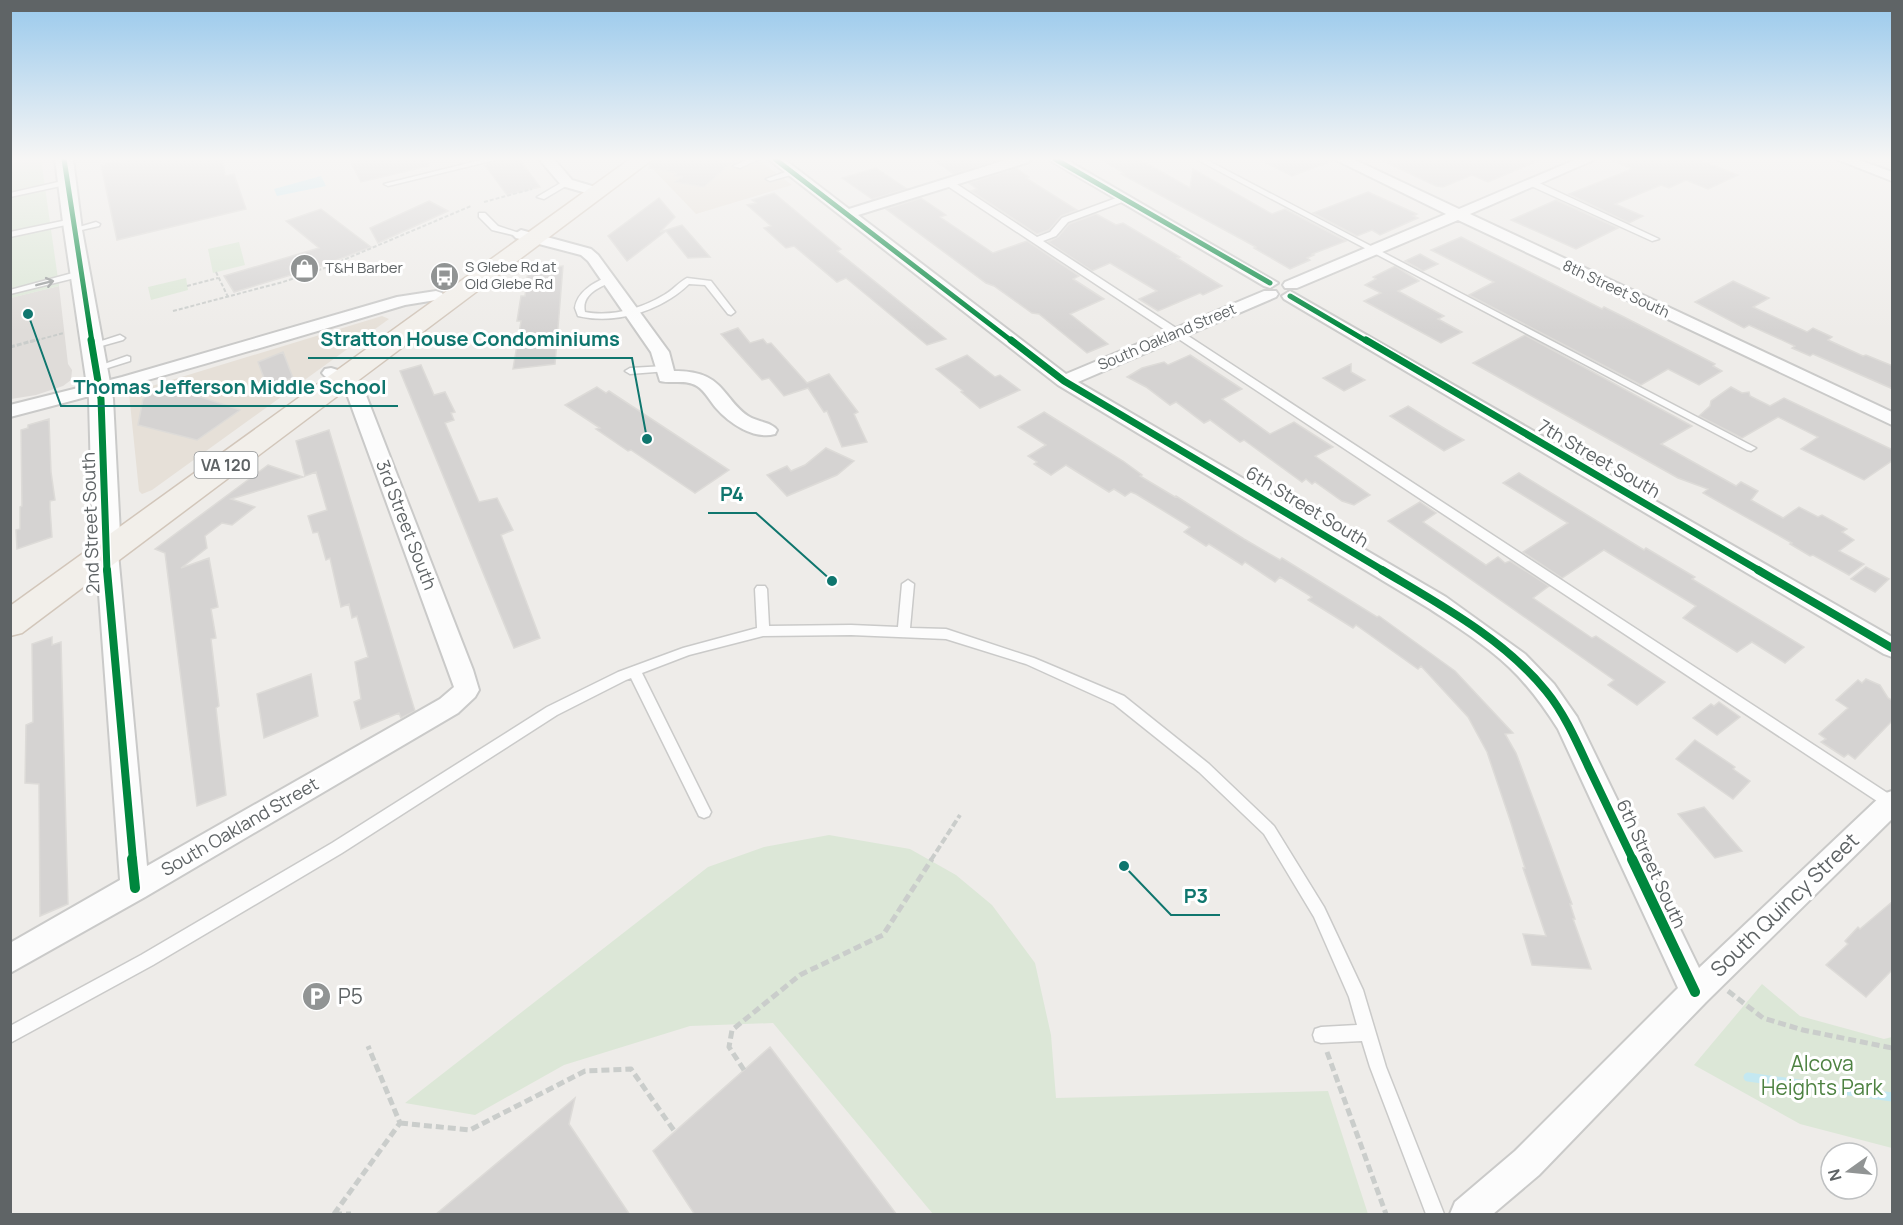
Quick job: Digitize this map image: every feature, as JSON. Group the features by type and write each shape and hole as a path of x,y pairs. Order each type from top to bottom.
{"main road":[{"name":"VA 120","path":"10,624 107,545 528,236 551,216"},
{"name":"VA 120","path":"338,375 436,296 528,236"},
{"name":"VA 120","path":"10,605 107,545"}],"street":[{"name":"2nd Street South","path":"71,216 97,379 107,545 135,888"},
{"name":"6th Street South","path":"850,216 1064,381 1438,603 1517,660 1546,691 1568,724 1704,984"},
{"path":"1151,216 1270,288 1278,297 1372,250 1453,216"},
{"name":"8th Street South","path":"1463,216 1893,419"},
{"path":"528,236 586,252 593,258 660,352 666,376 686,375 707,383 740,420 768,430"},
{"name":"South Oakland Street","path":"1064,381 1178,333 1270,288"},
{"name":"7th Street South","path":"1291,290 1893,648"},
{"path":"10,411 58,397 97,379 126,382 403,300 436,296"},
{"name":"3rd Street South","path":"338,375 353,385 467,690"},
{"name":"South Oakland Street","path":"10,959 449,706 467,690"},
{"name":"South Quincy Street","path":"1467,1215 1527,1163 1704,984 1892,803"}],"lane":[{"path":"483,216 495,228 528,236"},
{"path":"1001,216 1892,803"},
{"path":"1038,240 1053,234 1065,220 1075,216"},
{"path":"1307,216 1752,448"},
{"path":"1605,216 1655,239"},
{"path":"10,235 72,225 96,224"},
{"path":"11,292 80,274"},
{"path":"608,280 584,295 580,302 581,314 598,317 660,303 679,291 687,281 708,283 731,312"},
{"path":"91,346 120,338"},
{"path":"97,379 127,359"},
{"path":"630,371 665,369"},
{"path":"904,632 908,584"},
{"path":"762,589 763,631"},
{"path":"10,1035 147,960 337,848 552,711 634,672 687,651 763,631 851,630 946,634 1030,661 1119,700 1204,768 1269,830 1314,902 1357,996 1368,1033 1435,1215"},
{"path":"634,672 704,812"},
{"path":"1321,1035 1368,1033"}],"path":[{"path":"173,311 322,268 445,216"},
{"path":"216,272 228,297"},
{"path":"188,286 218,278"},
{"path":"10,347 64,333"},
{"path":"744,1070 729,1047 732,1030 800,975 882,935 960,815"},
{"path":"1704,984 1742,1003 1763,1018 1803,1030 1893,1048"},
{"path":"1321,1035 1386,1215"},
{"path":"368,1046 400,1124"},
{"path":"400,1124 470,1130 585,1071 631,1069 675,1132"},
{"path":"334,1214 400,1124"},
{"path":"334,1214 351,1215"}],"shaded area":[{"path":"59,286 68,364 72,370 71,380 63,386 36,395 11,399 10,298"},
{"path":"382,316 389,319 152,490 142,494 139,491 129,393"}],"green space":[{"path":"10,216 49,216 59,286 11,298"},
{"path":"239,242 245,265 213,273 208,249"},
{"path":"186,278 188,290 151,300 148,287"},
{"path":"829,835 910,849 956,875 992,905 1035,963 1051,1035 1056,1098 1328,1091 1368,1214 933,1214 773,1023 690,1026 564,1065 475,1115 405,1103 708,867 764,847"},
{"name":"Alcova Heights Park","path":"1762,984 1800,1016 1884,1039 1892,1037 1892,1148 1879,1145 1879,1141 1865,1141 1800,1124 1694,1065"}],"building":[{"path":"112,216 216,216 117,240"},
{"path":"300,216 330,216 371,247 321,266 234,292 224,276 319,248 286,221"},
{"path":"396,216 437,216 378,243 370,228"},
{"path":"635,216 674,216 660,232 682,225 710,257 688,258 666,231 627,261 608,236"},
{"path":"760,216 802,216 841,249 837,251 946,339 927,345 846,278 837,282 794,246 786,248 764,228 771,226"},
{"path":"896,216 942,216 940,217 993,253 1027,241 1079,276 1073,279 1104,299 1070,314 1108,344 1087,353 1039,314 1032,313 994,286 986,283"},
{"path":"1010,216 1061,216 1049,230 1037,234"},
{"path":"1090,216 1100,216 1116,225 1123,223 1180,257 1177,258 1222,286 1158,311 1139,299 1157,291 1110,263 1092,271 1048,242 1058,237 1069,224"},
{"path":"1199,216 1299,216 1346,241 1312,254 1314,255 1307,258 1310,260 1290,269 1254,248 1256,247"},
{"path":"1319,216 1418,218 1380,235 1372,230 1357,236"},
{"path":"1520,216 1592,216 1618,228 1576,249 1511,220"},
{"path":"1615,216 1643,216 1629,223"},
{"path":"1461,237 1602,309 1604,307 1624,317 1715,364 1713,366 1722,371 1699,385 1668,369 1641,385 1469,295 1494,282 1431,250"},
{"path":"1420,254 1438,264 1423,271 1405,261"},
{"path":"563,266 555,364 513,369 521,321 517,321 521,296 525,296 528,269"},
{"path":"1395,266 1419,281 1398,291 1444,316 1438,319 1462,332 1441,343 1364,301 1381,293 1365,285 1376,279 1373,277"},
{"path":"1733,281 1769,298 1753,307 1807,332 1813,328 1832,337 1828,340 1863,356 1866,355 1893,366 1893,389 1813,354 1810,356 1792,348 1795,346 1749,325 1744,328 1695,302"},
{"path":"738,328 750,343 763,339 767,344 771,343 807,383 829,374 858,412 854,414 867,442 842,447 827,411 824,412 808,388 784,396 769,378 762,380 721,334"},
{"path":"1525,335 1692,426 1661,444 1736,486 1741,482 1758,491 1751,500 1783,518 1799,507 1818,517 1822,515 1847,529 1842,532 1854,540 1839,551 1864,564 1849,575 1813,555 1810,556 1790,544 1792,543 1703,493 1708,489 1678,478 1473,363"},
{"path":"283,352 293,378 267,386 258,362"},
{"path":"967,355 995,377 1000,375 1020,390 980,408 936,369"},
{"path":"1190,355 1242,389 1222,399 1270,434 1294,422 1333,447 1315,456 1370,495 1354,505 1342,501 1315,482 1312,484 1306,479 1302,482 1244,440 1240,442 1210,420 1204,423 1176,402 1170,405 1146,387 1127,377 1142,368 1164,362 1168,365"},
{"path":"1351,364 1351,372 1365,380 1344,391 1323,378"},
{"path":"421,365 434,395 445,392 455,412 451,413 454,420 445,423 479,502 497,498 513,530 501,535 540,638 514,648 400,371"},
{"path":"215,381 195,395 240,410 197,440 138,425 143,399 148,395"},
{"path":"597,387 606,393 609,391 729,470 695,493 631,450 628,451 596,429 600,428 565,405"},
{"path":"1731,387 1742,393 1749,392 1750,396 1770,406 1784,398 1893,450 1893,460 1864,480 1801,449 1818,437 1778,417 1742,438 1699,416 1710,406 1711,401"},
{"path":"1408,406 1464,440 1444,451 1390,416"},
{"path":"1044,412 1123,461 1142,475 1140,476 1280,560 1282,558 1377,617 1379,616 1455,671 1513,733 1505,734 1516,753 1549,841 1572,904 1570,904 1575,919 1573,919 1591,969 1532,965 1523,934 1546,936 1487,752 1468,717 1421,666 1418,669 1356,625 1353,628 1308,600 1312,597 1280,577 1275,582 1245,562 1242,565 1209,544 1206,546 1184,532 1190,527 1136,494 1131,492 1125,496 1114,489 1109,492 1066,465 1051,475 1034,464 1037,462 1028,456 1046,445 1018,427"},
{"path":"49,419 51,472 55,500 50,501 52,537 17,549 16,530 20,529 20,507 22,506 21,430 28,428 28,425"},
{"path":"329,430 415,711 401,718 399,713 361,729 354,702 361,699 355,662 368,657 357,616 352,618 349,604 341,607 330,558 326,560 318,532 313,533 308,516 327,510 316,472 305,476 296,441"},
{"path":"826,448 854,461 837,475 787,496 767,475 787,466 791,471 805,465"},
{"path":"268,465 303,477 231,499 255,507 232,525 222,523 205,536 207,548 181,568 209,558 218,607 211,609 216,638 211,639 226,795 197,806 165,553 155,549"},
{"path":"1519,473 1644,550 1646,548 1695,577 1692,579 1804,647 1785,663 1752,642 1737,652 1683,618 1696,606 1604,550 1562,578 1523,552 1568,523 1503,483"},
{"path":"1420,502 1436,513 1423,522 1486,565 1498,557 1505,563 1510,561 1549,586 1533,598 1592,638 1596,636 1665,682 1637,705 1608,685 1614,680 1388,521"},
{"path":"1866,567 1889,579 1875,592 1851,579"},
{"path":"52,637 52,645 61,642 68,904 40,916 39,784 25,783 26,725 33,722 32,644"},
{"path":"311,674 318,716 264,738 257,694"},
{"path":"1866,679 1880,685 1888,698 1893,701 1893,720 1855,759 1848,754 1844,757 1821,742 1826,739 1819,734 1848,708 1836,700 1858,680 1862,683"},
{"path":"1719,702 1740,717 1717,735 1693,718 1711,704 1714,706"},
{"path":"1695,740 1735,767 1733,769 1750,781 1733,799 1676,759"},
{"path":"1704,807 1742,851 1715,858 1678,814"},
{"path":"1893,901 1893,969 1866,997 1826,965 1848,944 1845,941 1858,927 1860,929"},
{"path":"770,1047 897,1215 695,1215 653,1151"},
{"path":"575,1098 569,1124 630,1215 435,1215"}],"waterway":[{"path":"1748,1077 1892,1097"}],"cycle path":[{"path":"71,216 101,399 107,570 135,888"},
{"path":"849,216 1064,381 1438,603 1517,660 1546,691 1568,724 1695,992"},
{"path":"1154,216 1270,283"},
{"path":"1290,296 1892,648"}],"place":[{"name":"T&H Barber","path":"304,268"},
{"name":"S Glebe Rd at Old Glebe Rd","path":"444,276"},
{"name":"Thomas Jefferson Middle School","path":"28,314"},
{"name":"Stratton House Condominiums","path":"647,439"},
{"name":"P4","path":"832,581"},
{"name":"P3","path":"1124,866"},
{"name":"P5","path":"317,997"}]}
